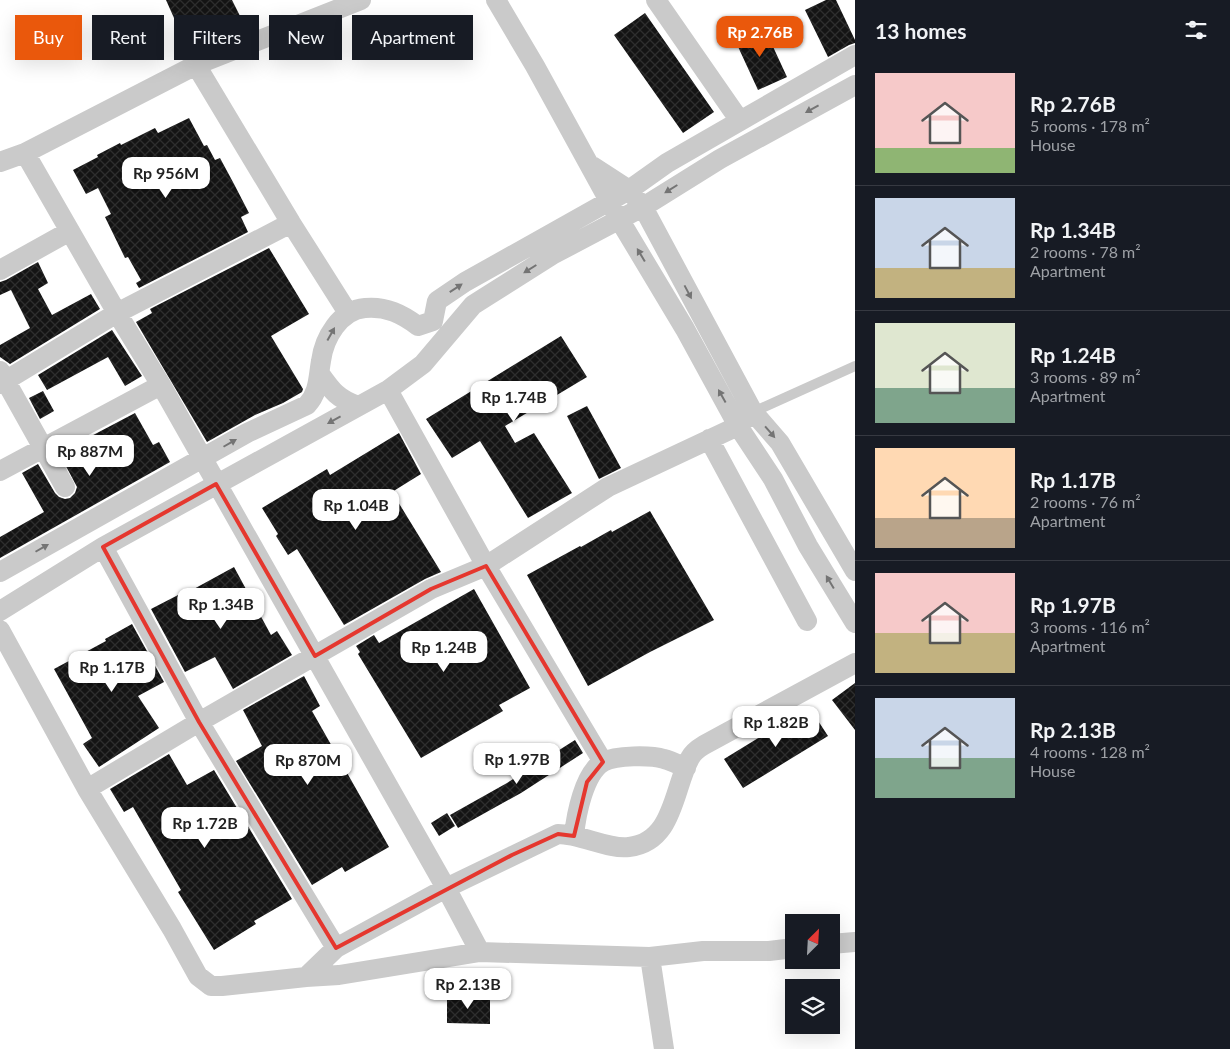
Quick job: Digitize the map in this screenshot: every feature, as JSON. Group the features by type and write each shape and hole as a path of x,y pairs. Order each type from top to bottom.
{"street":[{"path":"0,162 25,152 196,65 361,0"},
{"path":"496,0 535,66 619,219 685,329 738,426 773,479 808,546 855,623"},
{"path":"656,0 740,121"},
{"path":"418,326 433,321 437,301 466,282 629,190 667,163 855,55"},
{"path":"196,65 348,314"},
{"path":"0,611 102,547 388,390 424,364 473,305 552,255 642,207 720,159 855,85"},
{"path":"25,152 117,312 162,385 216,484 446,888 480,952"},
{"path":"590,165 629,190 642,207 753,412 780,443 855,571"},
{"path":"65,487 2,379 117,312 291,223"},
{"path":"0,270 70,231"},
{"path":"0,572 247,433 307,405 314,397 320,374 321,360 330,336 337,323 348,314 362,308 387,309 404,316 418,326 422,340 424,364"},
{"path":"320,374 329,387 343,400 358,406"},
{"path":"0,471 162,385"},
{"path":"388,390 486,566 603,762"},
{"path":"87,789 199,722 431,589 486,566 608,487 738,426 753,412"},
{"path":"709,440 807,621"},
{"path":"102,547 199,722 336,948"},
{"path":"0,630 87,789 172,929 198,976 211,986 339,975 480,952 650,957 703,951 769,951 785,949"},
{"path":"306,977 336,948 446,888 558,834 627,848 640,846 651,839 668,817 690,757 704,745 855,663"},
{"path":"574,836 577,816 587,782 591,774 603,762 631,757 657,757 686,768"},
{"path":"840,943 855,942"},
{"path":"650,957 664,1049"}],"lane":[{"path":"753,412 855,366"}],"highlighted area":[{"path":"216,484 315,656 431,589 486,566 603,762 587,782 574,836 558,834 512,855 336,948 199,722 103,547"}],"building":[{"path":"166,0 232,0 240,15 174,15 174,18"},
{"path":"826,0 836,0 855,40 855,43 828,57 805,10"},
{"path":"645,13 714,112 683,133 614,35"},
{"path":"763,25 787,77 758,90 734,38"},
{"path":"189,118 204,146 207,145 215,160 220,158 234,184 249,213 241,217 248,232 139,288 136,283 141,280 128,257 125,258 105,217 111,214 98,188 86,194 73,170 120,143 121,145 155,128 158,133"},
{"path":"269,248 309,314 271,336 303,389 302,392 283,403 255,415 207,442 136,322 152,313 150,309"},
{"path":"38,262 48,283 38,289 52,315 91,294 100,309 10,364 0,357 0,345 30,328 11,290 0,295 0,282"},
{"path":"112,330 142,376 125,386 108,357 47,390 38,375"},
{"path":"561,336 587,377 505,426 515,443 534,433 572,493 528,518 480,441 452,458 426,419"},
{"path":"43,391 54,411 40,419 29,398"},
{"path":"587,406 621,468 599,479 567,416"},
{"path":"135,413 153,445 159,442 170,462 0,558 0,537 44,512 22,473 38,464 55,493 65,499 70,498 75,493 77,487 59,453"},
{"path":"399,433 421,474 392,492 441,572 425,579 344,625 297,549 288,555 262,508 327,469 330,475"},
{"path":"650,511 714,620 588,686 527,575"},
{"path":"234,567 271,635 277,631 292,655 233,689 215,657 185,672 151,609 180,594 181,596"},
{"path":"474,589 530,688 499,705 503,711 421,758 358,654 360,652 356,646 374,635 379,643"},
{"path":"132,624 164,682 138,696 159,728 99,767 83,744 92,738 54,669 106,641 105,639"},
{"path":"304,676 320,706 312,711 389,847 345,872 342,867 312,885 236,761 262,746 243,710"},
{"path":"855,683 855,730 832,700"},
{"path":"809,707 828,736 743,788 724,759"},
{"path":"575,740 583,753 521,793 458,828 450,815 507,783"},
{"path":"169,754 187,785 214,770 292,899 254,921 256,924 214,950 178,892 181,890 133,807 124,812 110,789"},
{"path":"447,813 455,826 439,836 431,823"},
{"path":"447,996 490,997 490,1024 447,1023"}]}
